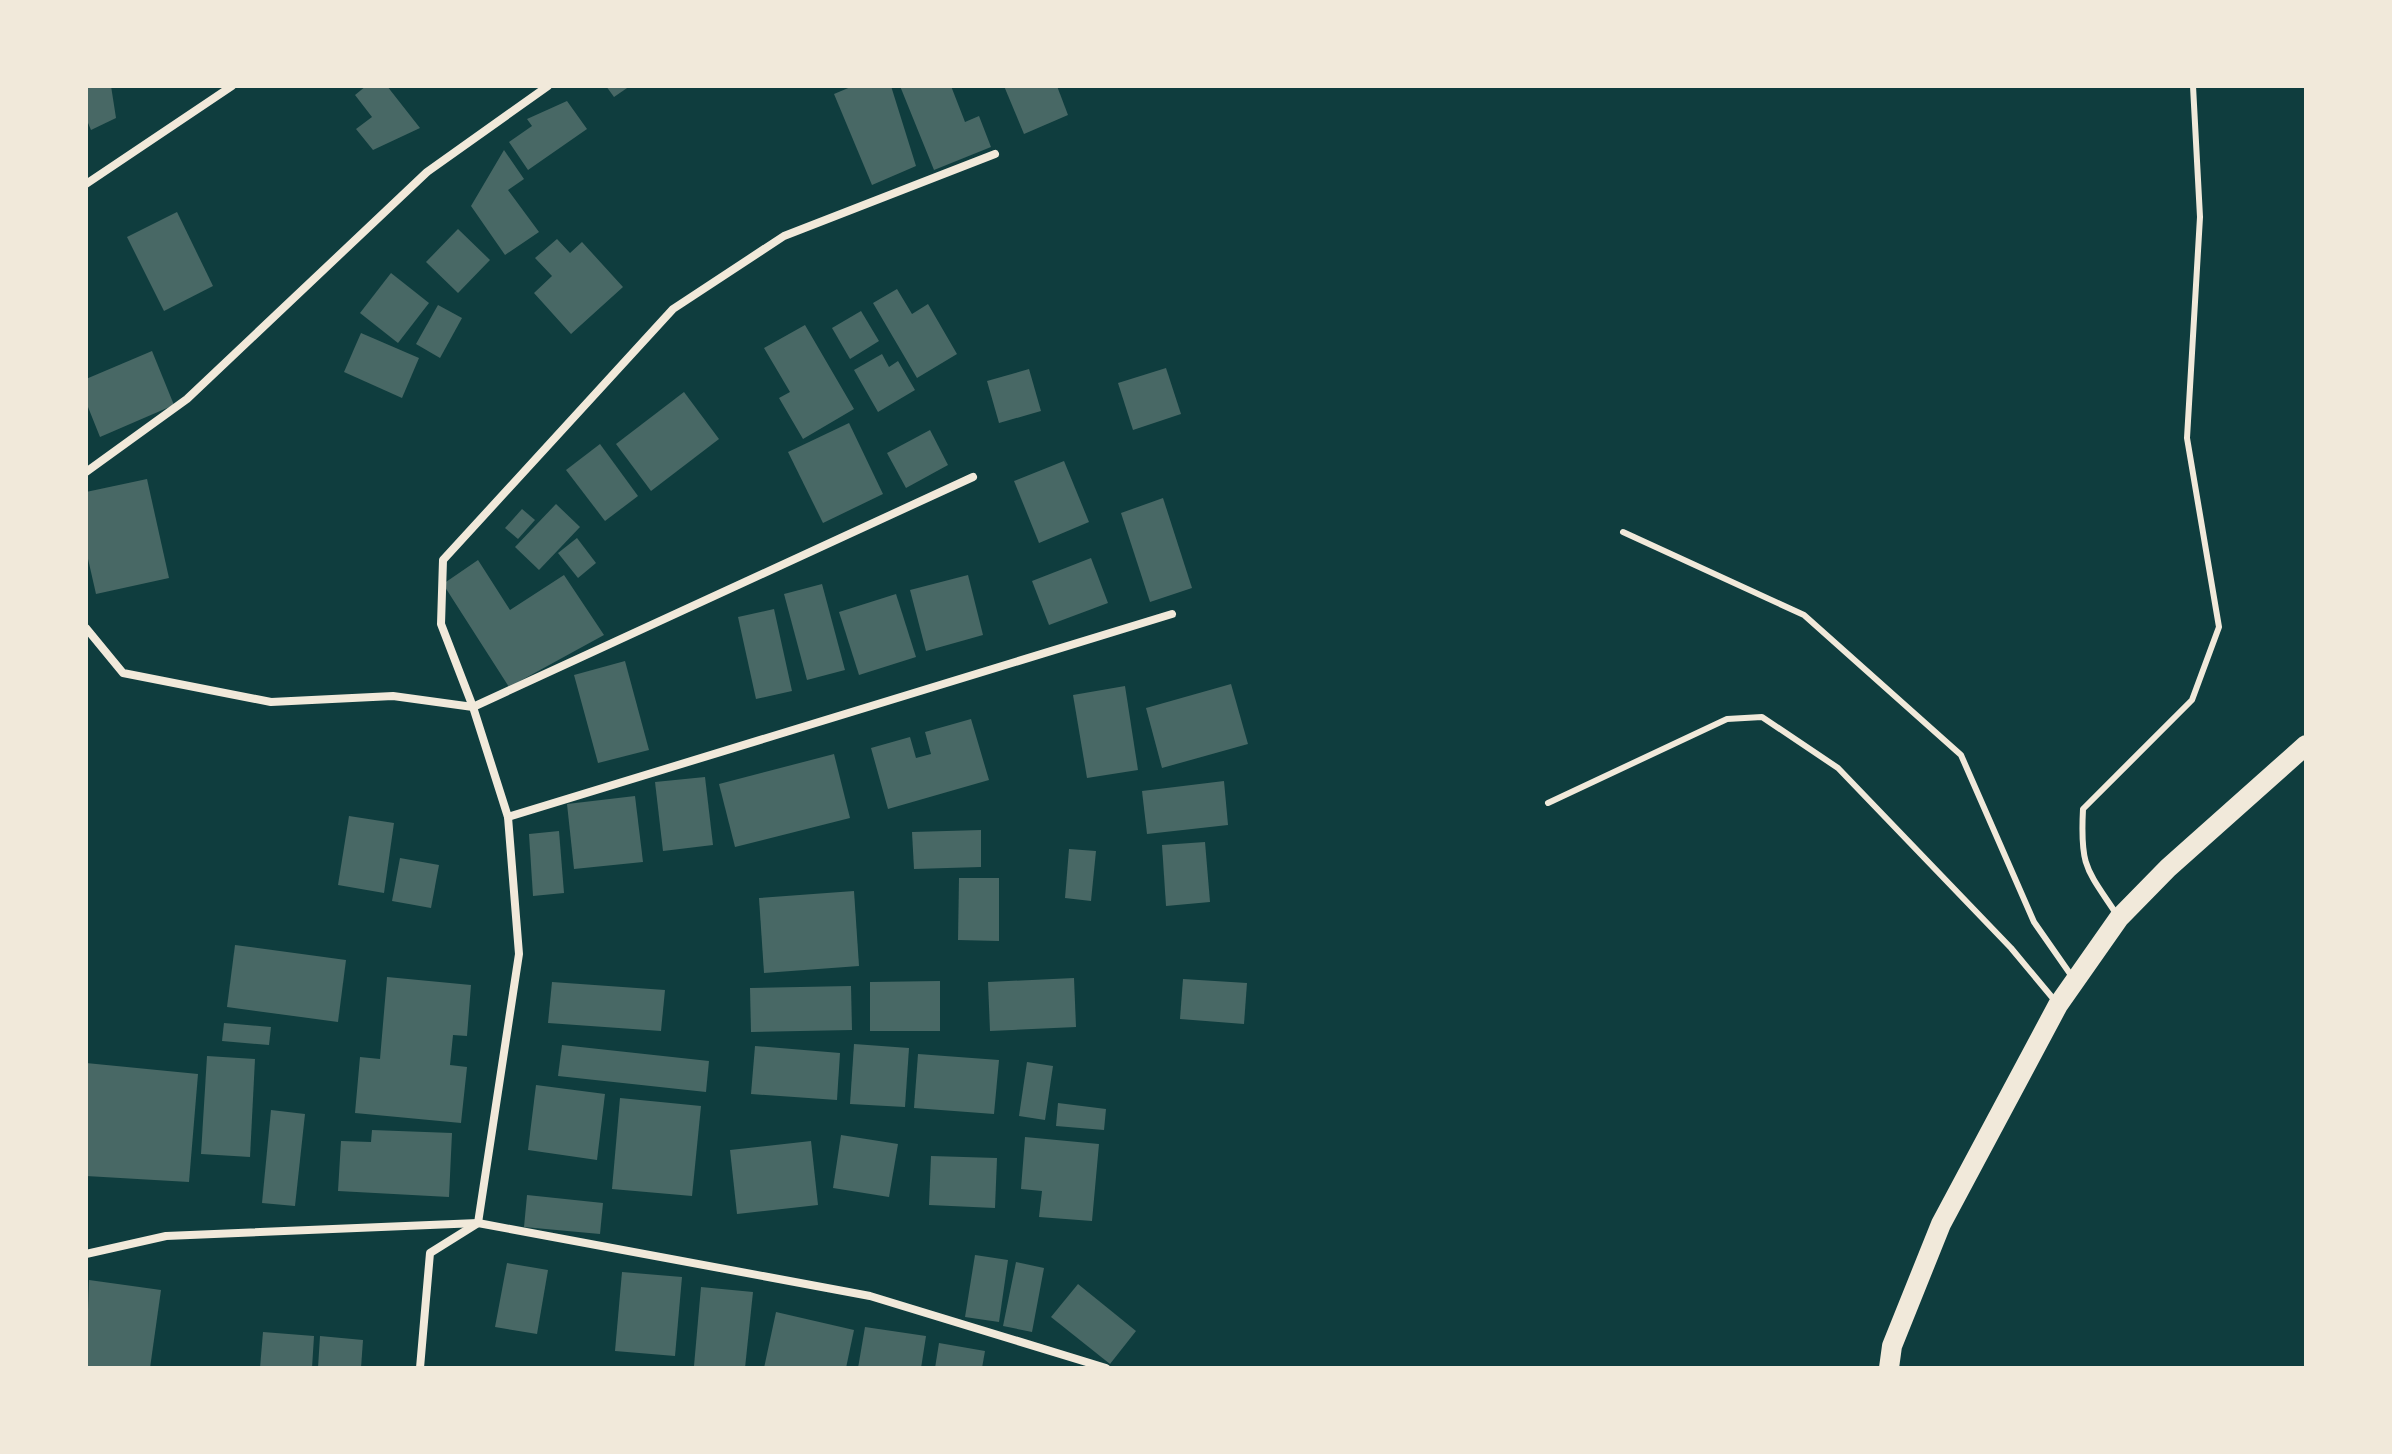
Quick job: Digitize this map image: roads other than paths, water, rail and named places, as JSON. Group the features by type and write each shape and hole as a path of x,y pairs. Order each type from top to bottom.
{"main road":[{"path":"1889,1368 1892,1346 1941,1224 2058,1005 2119,918 2168,868 2306,745"}],"street":[{"path":"86,184 232,86"},
{"path":"86,472 187,399 427,172 548,86"},
{"path":"420,1368 430,1253 478,1223 519,954 508,817 473,707 441,624 443,560 673,309 784,236 995,154"},
{"path":"86,628 123,673 271,702 393,696 473,707 973,477"},
{"path":"508,817 1172,614"},
{"path":"86,1254 166,1236 478,1223 870,1296 1106,1368"}],"lane":[{"path":"2119,918 2089,872 2081,853 2083,809 2192,700 2219,627 2187,438 2200,217 2193,86"},
{"path":"1623,532 1804,615 1961,755 2034,922 2075,981"},
{"path":"1548,803 1727,719 1762,717 1838,768 2011,948 2058,1005"}]}
